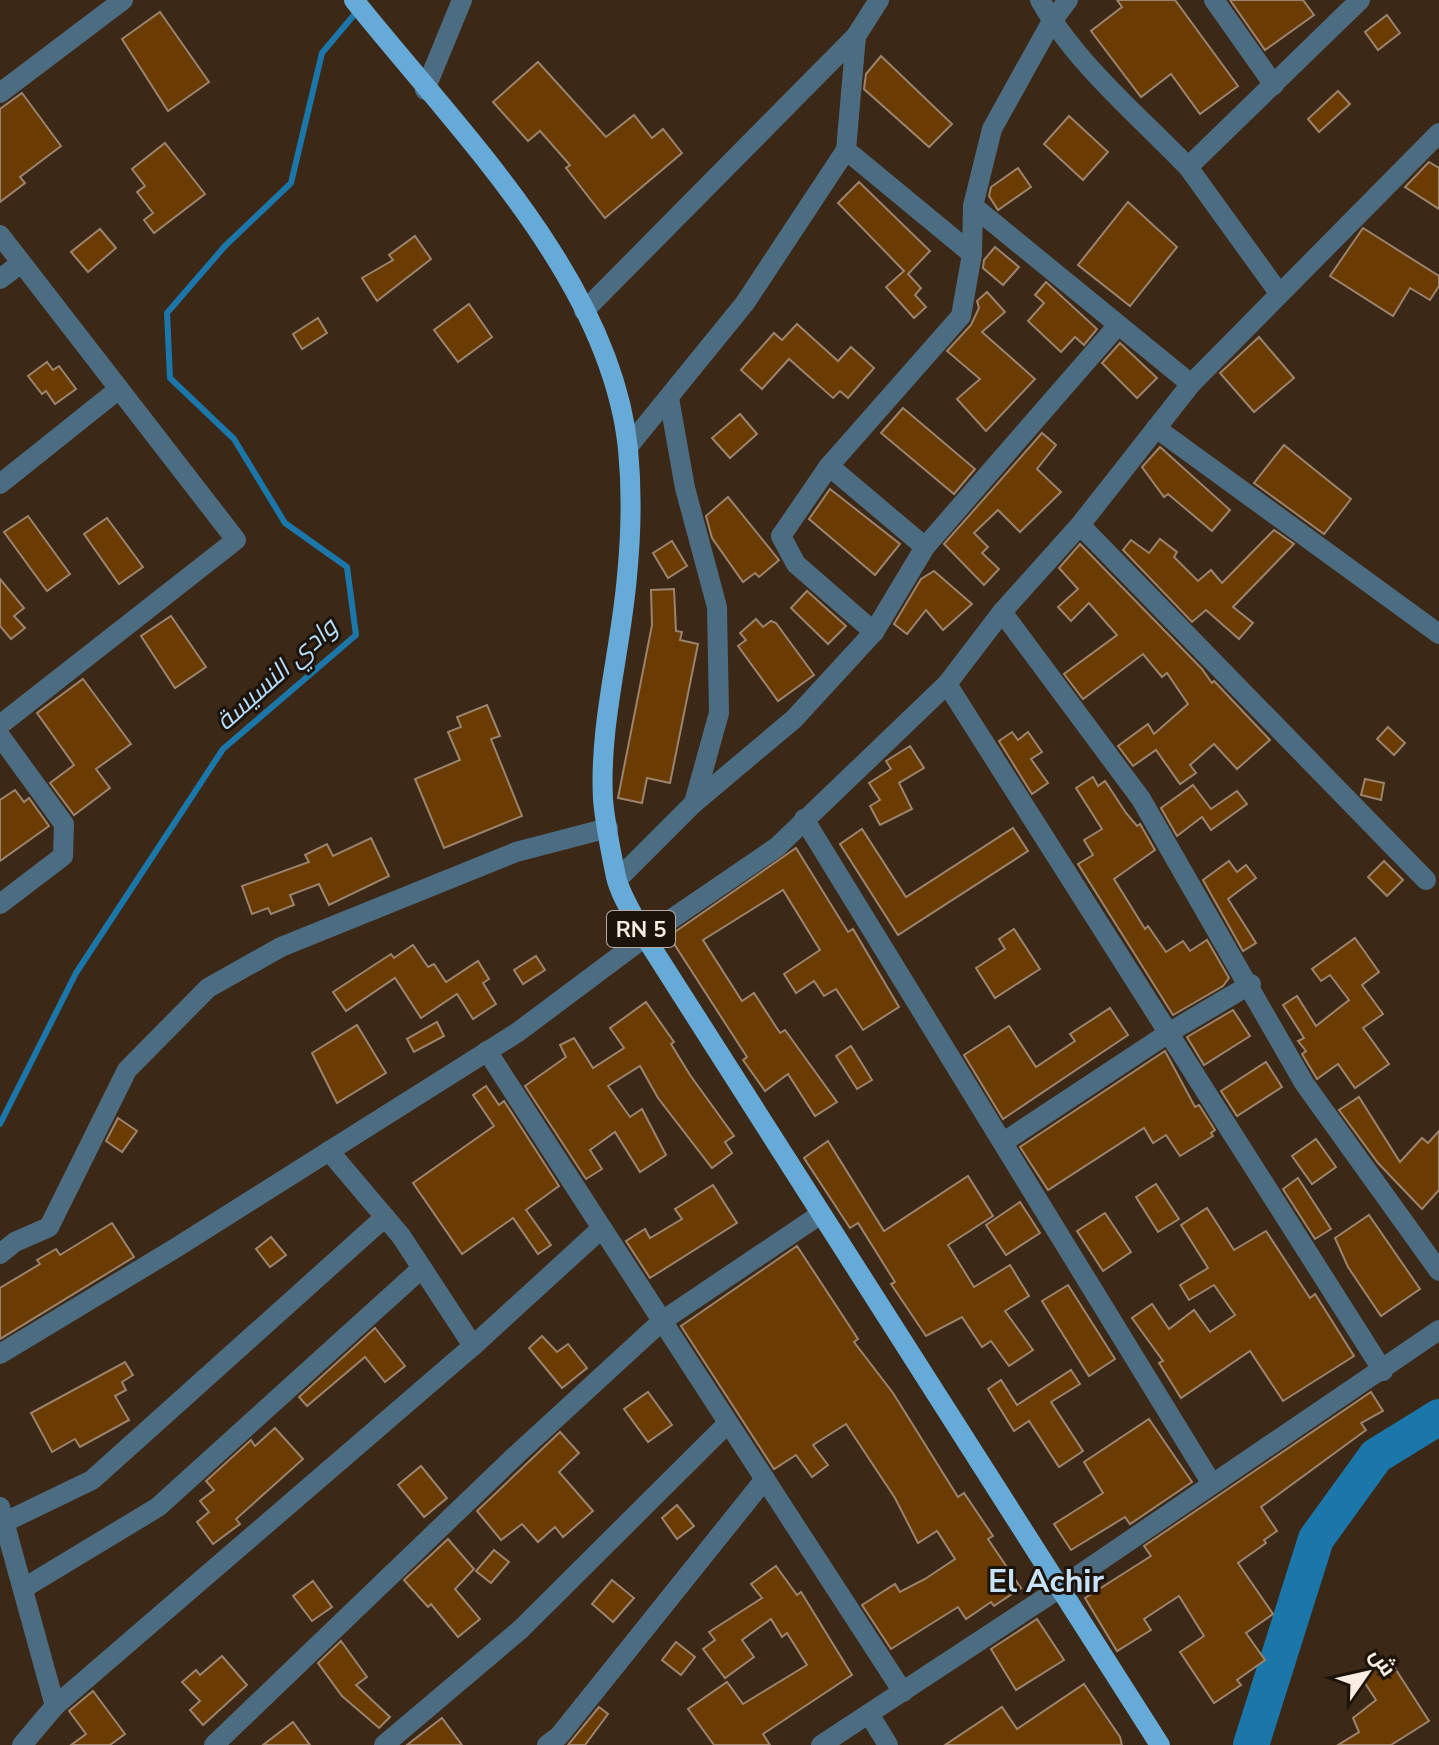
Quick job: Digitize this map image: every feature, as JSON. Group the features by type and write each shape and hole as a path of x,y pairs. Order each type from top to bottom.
{"main road":[{"name":"RN 5","path":"354,0 425,90 511,189 569,277 608,363 628,447 627,578 613,662 603,800 617,880 645,937 1160,1745"}],"street":[{"path":"0,93 123,0"},
{"path":"425,90 462,0"},
{"path":"584,311 856,36 879,0"},
{"path":"1040,0 1052,21 1188,167 1279,293"},
{"path":"874,632 796,564 781,536 829,466 961,316 972,254 973,206 992,129 1052,21 1068,0"},
{"path":"1214,0 1274,85"},
{"path":"1188,167 1360,0"},
{"path":"628,447 745,303 846,150 856,36"},
{"path":"0,1354 487,1051 777,847 947,684 1002,612 1080,525 1191,384 1439,133"},
{"path":"846,150 972,254"},
{"path":"973,206 1191,384"},
{"path":"0,235 236,540 0,725"},
{"path":"0,279 21,263"},
{"path":"617,880 694,803 794,719 874,632 925,547 1118,325"},
{"path":"0,484 119,389"},
{"path":"669,398 685,488 717,607 719,713 694,803"},
{"path":"1156,428 1439,634"},
{"path":"829,466 925,547"},
{"path":"1080,525 1426,880"},
{"path":"1002,612 1141,799 1251,984 1304,1083 1439,1271"},
{"path":"947,684 1383,1371"},
{"path":"0,736 64,824 63,856 0,904"},
{"path":"804,819 1005,1141 1212,1484"},
{"path":"0,1254 15,1242 49,1227 127,1070 208,988 281,947 516,852 608,828"},
{"path":"1005,1141 1170,1032 1251,984"},
{"path":"487,1051 903,1692"},
{"path":"329,1151 385,1217 473,1346"},
{"path":"214,1745 515,1456 662,1321 821,1214"},
{"path":"55,1706 2,1514 92,1480 385,1217"},
{"path":"22,1745 55,1706 473,1346 602,1228"},
{"path":"24,1588 158,1507 422,1268"},
{"path":"821,1745 1060,1588 1439,1330"},
{"path":"384,1745 521,1629 728,1423"},
{"path":"547,1745 559,1736 765,1479"},
{"path":"869,1714 888,1745"}],"building":[{"path":"1117,0 1175,0 1238,86 1200,114 1171,74 1141,97 1091,31 1122,7"},
{"path":"1230,0 1303,0 1314,15 1265,50"},
{"path":"160,12 209,82 168,111 122,39"},
{"path":"1387,15 1400,33 1378,50 1365,32"},
{"path":"881,56 952,124 929,147 864,89 866,74"},
{"path":"538,62 606,137 634,115 652,138 663,129 682,153 605,218 566,168 570,165 540,131 528,141 493,102"},
{"path":"1338,91 1350,104 1319,132 1308,119"},
{"path":"22,93 61,146 20,177 25,183 0,202 0,109"},
{"path":"1069,116 1108,152 1083,180 1044,144"},
{"path":"165,143 205,194 154,233 144,220 153,213 137,192 145,186 132,169"},
{"path":"1429,162 1439,168 1439,209 1405,187"},
{"path":"1018,168 1031,187 998,210 989,196 991,187"},
{"path":"859,182 930,251 908,274 921,288 915,295 926,307 914,318 886,287 904,271 838,203"},
{"path":"1128,202 1177,247 1130,306 1078,265"},
{"path":"1363,228 1439,276 1439,286 1430,300 1410,288 1393,316 1330,276"},
{"path":"100,229 116,248 88,272 71,252"},
{"path":"415,236 431,259 377,301 362,278 393,260 389,255"},
{"path":"995,247 1019,267 1003,285 983,268 984,260"},
{"path":"1046,282 1097,329 1084,345 1075,337 1061,352 1028,321 1044,303 1035,295"},
{"path":"987,292 1005,312 982,332 1035,379 986,431 957,399 980,379 947,351 971,325 979,308 977,301"},
{"path":"469,304 492,337 458,362 434,330"},
{"path":"318,318 327,333 302,349 293,334"},
{"path":"797,324 838,361 851,347 874,368 848,398 840,391 833,398 789,359 762,389 741,370 774,333 782,340"},
{"path":"1259,337 1294,378 1254,412 1220,373"},
{"path":"1120,343 1157,378 1137,398 1102,363"},
{"path":"47,362 53,370 59,366 76,389 55,404 46,391 42,394 28,376"},
{"path":"903,408 975,469 954,494 881,433"},
{"path":"740,414 757,434 730,458 712,438"},
{"path":"1042,433 1056,445 1037,469 1061,492 1020,532 998,510 974,533 988,547 982,553 999,569 984,585 944,544"},
{"path":"1284,445 1351,499 1324,534 1254,483"},
{"path":"1160,447 1230,510 1212,531 1168,494 1164,497 1142,467"},
{"path":"830,489 900,544 875,575 809,519"},
{"path":"728,497 779,560 759,577 755,573 743,582 712,538 706,516"},
{"path":"28,516 70,574 47,591 4,532"},
{"path":"107,518 143,567 119,584 84,534"},
{"path":"1274,530 1294,544 1233,607 1253,623 1239,639 1206,610 1192,622 1123,550 1131,540 1149,553 1160,539 1177,552 1174,557 1198,581 1211,570 1222,583"},
{"path":"672,541 687,566 668,578 653,553"},
{"path":"1080,544 1270,740 1237,769 1214,744 1190,765 1196,773 1180,784 1156,750 1133,766 1118,746 1148,724 1154,734 1188,704 1167,673 1162,677 1143,654 1083,699 1064,674 1117,635 1089,603 1071,621 1058,607 1078,589 1059,568"},
{"path":"934,571 972,604 943,630 926,610 907,634 894,624 921,579"},
{"path":"0,579 24,608 14,616 25,628 11,639 0,626"},
{"path":"674,589 676,631 682,632 680,640 698,644 670,783 647,778 642,803 618,798 652,625 651,590"},
{"path":"807,591 846,626 828,644 791,608"},
{"path":"171,616 206,667 175,688 141,636"},
{"path":"756,619 763,627 771,621 776,623 814,675 778,701 738,646 746,640 740,633"},
{"path":"83,679 131,744 96,769 110,788 74,815 50,783 74,765 37,713"},
{"path":"487,705 500,736 491,739 522,816 444,848 415,779 460,760 448,732 461,727 457,717"},
{"path":"1388,727 1405,743 1394,755 1377,739"},
{"path":"1012,732 1018,740 1028,732 1042,752 1031,759 1048,783 1032,794 999,741"},
{"path":"910,746 924,768 899,783 912,809 880,825 870,806 880,800 869,783 891,769 886,761"},
{"path":"1093,777 1098,786 1105,781 1126,813 1137,826 1140,824 1155,850 1114,879 1145,929 1148,926 1166,952 1183,941 1190,951 1207,940 1229,978 1223,986 1173,1015 1078,864 1093,855 1084,840 1102,829 1076,788"},
{"path":"1365,779 1384,783 1381,800 1361,795"},
{"path":"1193,785 1211,809 1237,791 1247,804 1211,830 1202,817 1177,836 1161,808"},
{"path":"15,790 24,802 29,798 49,826 0,861 0,800"},
{"path":"1013,828 1028,851 898,935 840,844 862,829 906,897"},
{"path":"371,838 389,876 329,905 319,884 290,895 294,905 271,914 268,908 252,914 242,886 309,862 305,855 327,844 333,856"},
{"path":"796,848 848,932 853,929 899,1007 863,1030 836,989 824,996 814,981 796,993 784,974 820,950 783,890 703,940 742,1001 754,993 780,1033 785,1030 837,1102 815,1116 788,1074 765,1091 743,1060 747,1057 669,936"},
{"path":"1229,861 1237,872 1246,865 1256,878 1228,899 1256,943 1243,951 1203,880"},
{"path":"1384,861 1403,880 1387,896 1368,877"},
{"path":"1014,929 1040,969 995,998 976,968 1005,949 999,939"},
{"path":"1355,938 1379,972 1362,985 1383,1014 1363,1028 1389,1064 1355,1088 1338,1064 1317,1079 1302,1054 1306,1051 1298,1041 1304,1038 1283,1005 1297,996 1316,1026 1349,1000 1330,975 1321,981 1312,969"},
{"path":"413,945 428,967 434,964 446,982 478,961 489,979 483,983 496,1004 473,1019 457,994 421,1018 395,978 346,1011 333,992 391,954 394,958"},
{"path":"536,956 545,970 523,984 514,970"},
{"path":"646,1002 674,1042 671,1044 690,1075 734,1136 725,1142 732,1153 712,1168 658,1098 640,1066 608,1086 630,1117 642,1109 666,1155 640,1172 615,1132 590,1150 602,1169 586,1179 525,1086 566,1057 560,1045 574,1038 593,1068 624,1048 610,1028"},
{"path":"1110,1008 1128,1035 1003,1119 964,1055 1009,1026 1036,1067 1075,1041 1070,1034"},
{"path":"1233,1010 1250,1036 1204,1065 1187,1037"},
{"path":"437,1022 444,1036 414,1052 407,1039"},
{"path":"357,1025 386,1073 337,1103 312,1053"},
{"path":"851,1046 872,1080 857,1089 836,1056"},
{"path":"1165,1051 1195,1107 1199,1105 1215,1130 1211,1133 1213,1136 1180,1156 1166,1135 1153,1143 1144,1128 1048,1190 1020,1147"},
{"path":"1266,1062 1282,1087 1237,1116 1221,1091"},
{"path":"486,1086 499,1105 504,1101 559,1186 526,1210 551,1245 538,1254 513,1218 462,1254 413,1183 494,1126 473,1095"},
{"path":"1359,1097 1400,1162 1422,1138 1428,1143 1439,1131 1439,1190 1422,1209 1378,1163 1339,1110"},
{"path":"118,1118 137,1131 122,1152 106,1141"},
{"path":"1316,1139 1336,1167 1312,1184 1292,1156"},
{"path":"828,1141 884,1231 968,1176 993,1216 948,1245 974,1287 1010,1265 1029,1296 1005,1311 1033,1350 1009,1366 991,1341 982,1347 962,1317 926,1336 891,1284 895,1282 858,1223 850,1228 804,1158"},
{"path":"1298,1178 1331,1229 1315,1239 1283,1189"},
{"path":"1156,1184 1179,1219 1158,1232 1136,1197"},
{"path":"713,1185 737,1223 650,1278 626,1241 645,1229 650,1238 682,1219 675,1209"},
{"path":"1020,1202 1040,1233 1006,1255 986,1225"},
{"path":"1207,1208 1234,1250 1266,1231 1310,1298 1315,1294 1354,1356 1283,1401 1250,1351 1181,1398 1159,1363 1163,1361 1132,1318 1152,1304 1169,1329 1194,1310 1210,1332 1235,1315 1214,1285 1189,1300 1180,1285 1208,1268 1181,1225"},
{"path":"1105,1213 1131,1252 1103,1271 1077,1231"},
{"path":"1369,1215 1420,1289 1381,1316 1348,1267 1335,1238"},
{"path":"112,1223 134,1257 0,1339 0,1288 40,1264 37,1260 56,1249 60,1255"},
{"path":"271,1237 286,1255 270,1267 256,1249"},
{"path":"797,1246 858,1339 854,1342 893,1393 958,1497 964,1493 993,1536 988,1539 1021,1588 994,1606 991,1602 966,1619 958,1607 891,1649 862,1605 895,1584 900,1592 955,1559 937,1531 918,1543 895,1498 846,1424 813,1445 828,1465 812,1477 796,1455 774,1469 681,1326"},
{"path":"1068,1285 1115,1359 1089,1376 1042,1301"},
{"path":"375,1328 405,1366 385,1382 365,1357 307,1406 299,1397"},
{"path":"542,1336 557,1352 568,1344 587,1368 562,1388 529,1348"},
{"path":"125,1362 133,1375 122,1382 126,1390 115,1396 129,1420 80,1447 75,1439 52,1452 31,1413"},
{"path":"1071,1370 1080,1384 1051,1402 1083,1451 1059,1467 1029,1421 1014,1431 988,1389 1001,1380 1017,1405"},
{"path":"648,1392 672,1425 648,1442 624,1409"},
{"path":"1371,1392 1383,1411 1361,1423 1366,1430 1261,1507 1277,1531 1238,1563 1273,1614 1246,1633 1265,1660 1237,1680 1241,1685 1214,1703 1180,1652 1204,1636 1179,1596 1144,1619 1151,1630 1117,1651 1085,1598 1151,1556 1144,1546"},
{"path":"1149,1419 1192,1482 1130,1524 1125,1517 1071,1550 1054,1524 1103,1493 1084,1462"},
{"path":"275,1428 303,1459 236,1519 240,1524 213,1544 197,1522 209,1512 200,1501 214,1490 206,1481 251,1440 255,1446"},
{"path":"560,1432 579,1453 559,1472 593,1511 563,1537 555,1527 538,1542 522,1524 501,1540 477,1511"},
{"path":"421,1466 447,1498 424,1517 398,1485"},
{"path":"677,1505 694,1526 677,1539 662,1518"},
{"path":"448,1539 474,1569 455,1589 480,1619 458,1637 431,1604 428,1607 404,1580"},
{"path":"494,1550 509,1562 491,1583 476,1571"},
{"path":"776,1566 797,1595 801,1592 852,1675 763,1734 770,1745 714,1745 688,1709 727,1682 743,1704 807,1665 787,1633 782,1637 771,1619 742,1640 754,1657 725,1678 703,1649 715,1640 709,1632 762,1598 751,1584"},
{"path":"612,1580 634,1598 613,1622 592,1604"},
{"path":"313,1581 332,1607 312,1621 293,1596"},
{"path":"1037,1619 1064,1660 1016,1690 991,1649"},
{"path":"341,1641 367,1677 356,1685 390,1717 379,1728 342,1696 318,1663"},
{"path":"676,1642 695,1657 681,1675 662,1660"},
{"path":"222,1656 247,1685 203,1725 190,1710 200,1701 182,1682 196,1670 200,1675"},
{"path":"1389,1659 1429,1721 1391,1745 1338,1745 1359,1732 1353,1718 1376,1700 1361,1677"},
{"path":"1084,1684 1120,1737 1122,1745 945,1745 1002,1707 1017,1729"},
{"path":"93,1691 125,1734 110,1745 71,1745 86,1734 69,1711"},
{"path":"599,1707 608,1714 585,1745 568,1745"},
{"path":"442,1718 462,1745 407,1745"},
{"path":"293,1722 310,1745 263,1745"}],"waterway":[{"name":"وادي النسيسة","path":"0,1124 76,973 223,749 356,635 347,567 285,523 234,439 170,378 167,313 225,246 291,183 322,53 359,9"},
{"path":"1251,1745 1316,1539 1376,1456 1439,1417"}],"district":[{"name":"El Achir","path":"1046,1581"}]}
